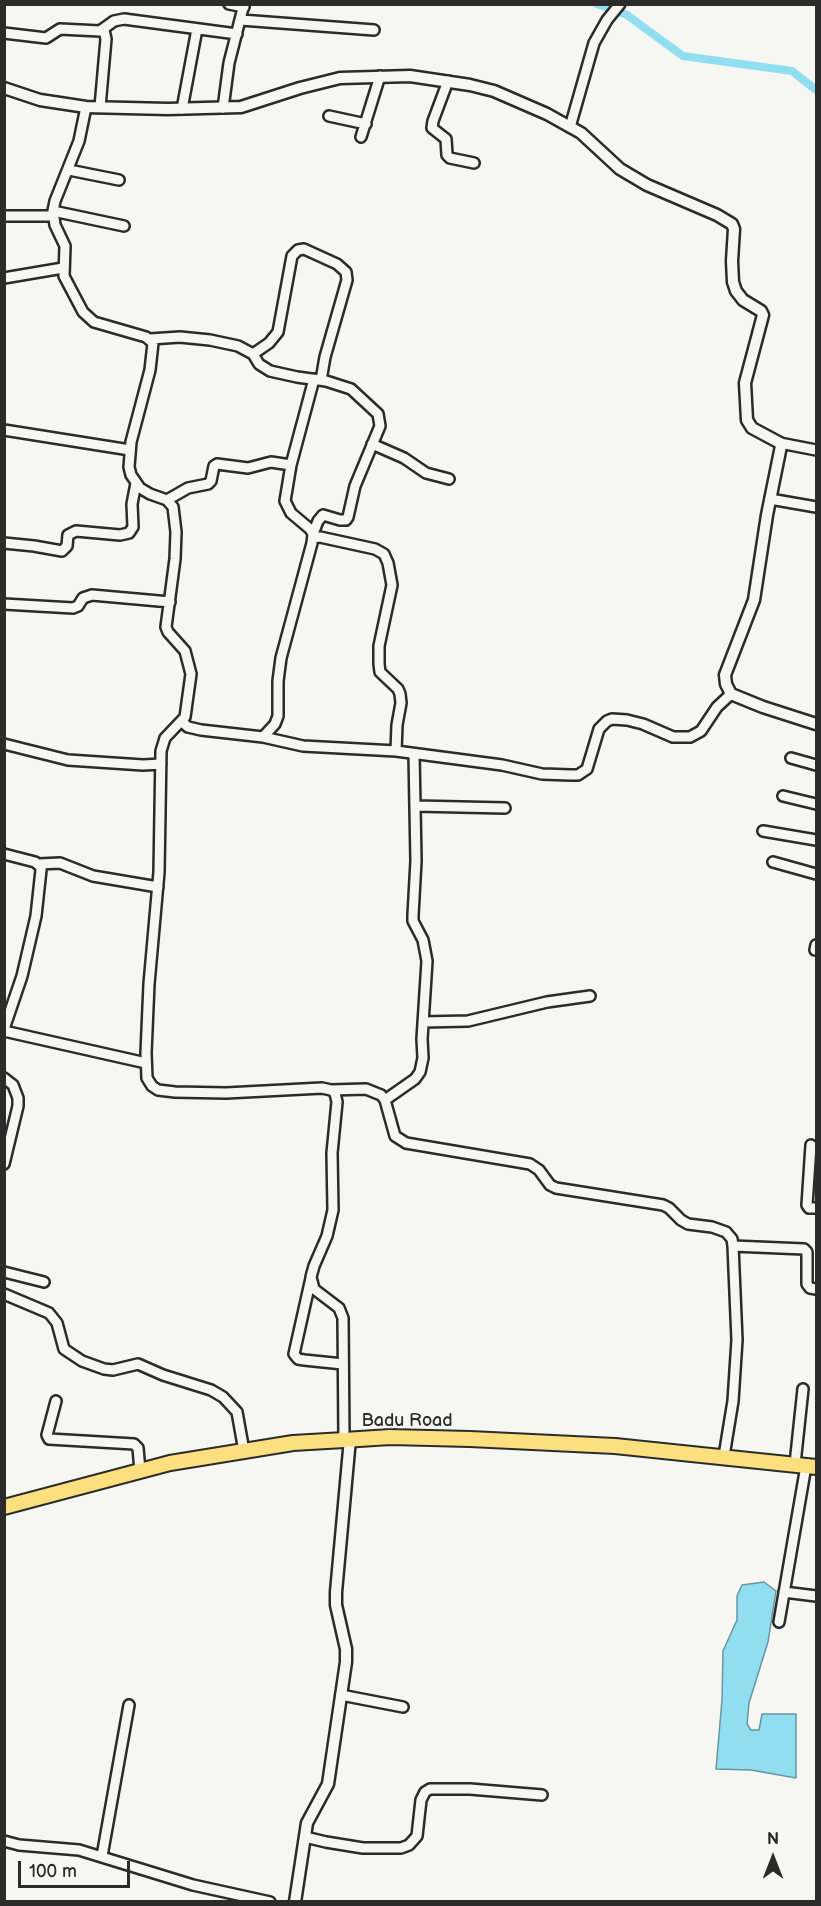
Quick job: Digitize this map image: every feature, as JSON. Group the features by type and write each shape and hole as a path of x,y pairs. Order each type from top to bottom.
{"main road":[{"name":"Badu Road","path":"4,1507 170,1463 292,1443 390,1437 615,1446 806,1466"}],"street":[{"path":"223,108 225,83 244,6 229,4"},
{"path":"570,127 594,43 607,20 620,4"},
{"path":"4,33 46,39 64,28 104,30 114,21 124,20 237,34"},
{"path":"241,20 374,30"},
{"path":"182,109 197,29"},
{"path":"100,107 106,39 104,30"},
{"path":"361,137 380,76"},
{"path":"4,88 40,100 86,107 223,108 241,107 340,78 410,76 494,91 547,114 581,133 620,168 647,185 717,215 732,224 734,229 732,261 736,291 743,300 761,311 763,315 745,383 747,420 752,428 780,443 816,450"},
{"path":"448,81 432,128 446,140 447,155 450,158 474,163"},
{"path":"86,107 80,141 55,201 53,213 65,246 63,268 70,289 83,312 94,322 150,339 172,337 210,340 238,346 252,354 259,364 270,371 351,389 378,414 380,426 355,486 348,517 340,520 323,515 318,521 281,658 278,681 278,716 275,724 263,737"},
{"path":"329,116 366,124"},
{"path":"69,170 119,180"},
{"path":"4,216 53,213 124,226"},
{"path":"252,354 262,349 278,332 292,256 298,250 304,249 337,264 346,272 347,279 325,357 291,465 286,495 287,507 313,536 375,549 384,554 392,585 378,664 380,672 398,689 401,698 396,751"},
{"path":"4,278 63,268"},
{"path":"150,339 153,349 150,370 130,450 129,467 136,483 150,494 166,500 172,507 176,532 166,622 168,633 185,651 191,674 185,717 165,738 161,752 158,887 151,952 147,1078 158,1090 226,1093 322,1088 366,1089 375,1092 385,1100 395,1136 406,1143 530,1164 539,1170 550,1185 564,1191 663,1205 681,1220 726,1232 732,1239 733,1246 736,1363 732,1410 724,1456"},
{"path":"4,430 130,450"},
{"path":"780,443 754,600 725,675 726,684 731,694 816,724"},
{"path":"372,444 404,458 426,473 449,479"},
{"path":"166,500 188,488 208,484 211,481 214,466 217,464 248,468 271,462 291,465"},
{"path":"4,543 62,551 67,546 68,535 76,531 120,535 129,533 133,527 132,504 136,483"},
{"path":"770,499 816,507"},
{"path":"4,604 73,608 78,606 83,598 92,595 170,602"},
{"path":"182,722 188,727 201,730 263,737 303,746 396,751 502,765 542,774 578,775 589,764 599,729 607,721 627,720 673,737 690,737 700,731 717,707 731,694"},
{"path":"4,744 68,760 161,764"},
{"path":"385,1100 409,1084 420,1072 423,1058 427,972 426,949 413,921 416,861 414,754"},
{"path":"791,758 816,765"},
{"path":"783,796 816,804"},
{"path":"416,806 505,808"},
{"path":"763,831 816,840"},
{"path":"4,854 39,864 60,863 93,876 158,887"},
{"path":"773,862 816,874"},
{"path":"39,864 41,870 36,916 22,976 4,1030 146,1063"},
{"path":"423,1022 468,1021 547,1002 590,996"},
{"path":"4,1077 13,1085 18,1098 18,1106 16,1123 4,1164"},
{"path":"331,1090 337,1098 332,1153 333,1210 327,1236 314,1266 294,1350 295,1356 304,1360 343,1364"},
{"path":"811,1145 807,1205 808,1208 816,1208"},
{"path":"733,1246 804,1249 807,1252 807,1284 810,1288 816,1289"},
{"path":"4,1272 44,1282"},
{"path":"296,1902 310,1815 328,1784 346,1662 346,1648 336,1605 347,1440 343,1318 339,1308 314,1288 311,1277"},
{"path":"4,1294 43,1309 55,1318 64,1349 82,1361 96,1367 113,1370 138,1364 163,1375 211,1390 223,1397 237,1412 244,1451"},
{"path":"779,1622 806,1466 803,1389"},
{"path":"56,1401 47,1435 49,1439 134,1444 138,1448 140,1470"},
{"path":"784,1592 816,1596"},
{"path":"341,1695 403,1707"},
{"path":"102,1856 129,1704"},
{"path":"305,1837 363,1848 401,1848 409,1845 417,1836 421,1800 425,1792 430,1789 470,1789 542,1795"},
{"path":"4,1841 19,1845 79,1850 193,1885 270,1902"}],"water":[{"path":"764,1582 776,1591 768,1642 749,1703 747,1724 751,1730 759,1730 762,1714 796,1714 796,1778 751,1770 716,1769 722,1700 723,1651 737,1620 737,1596 742,1585"}],"waterway":[{"path":"597,4 627,15 683,56 792,71 816,90"}]}
